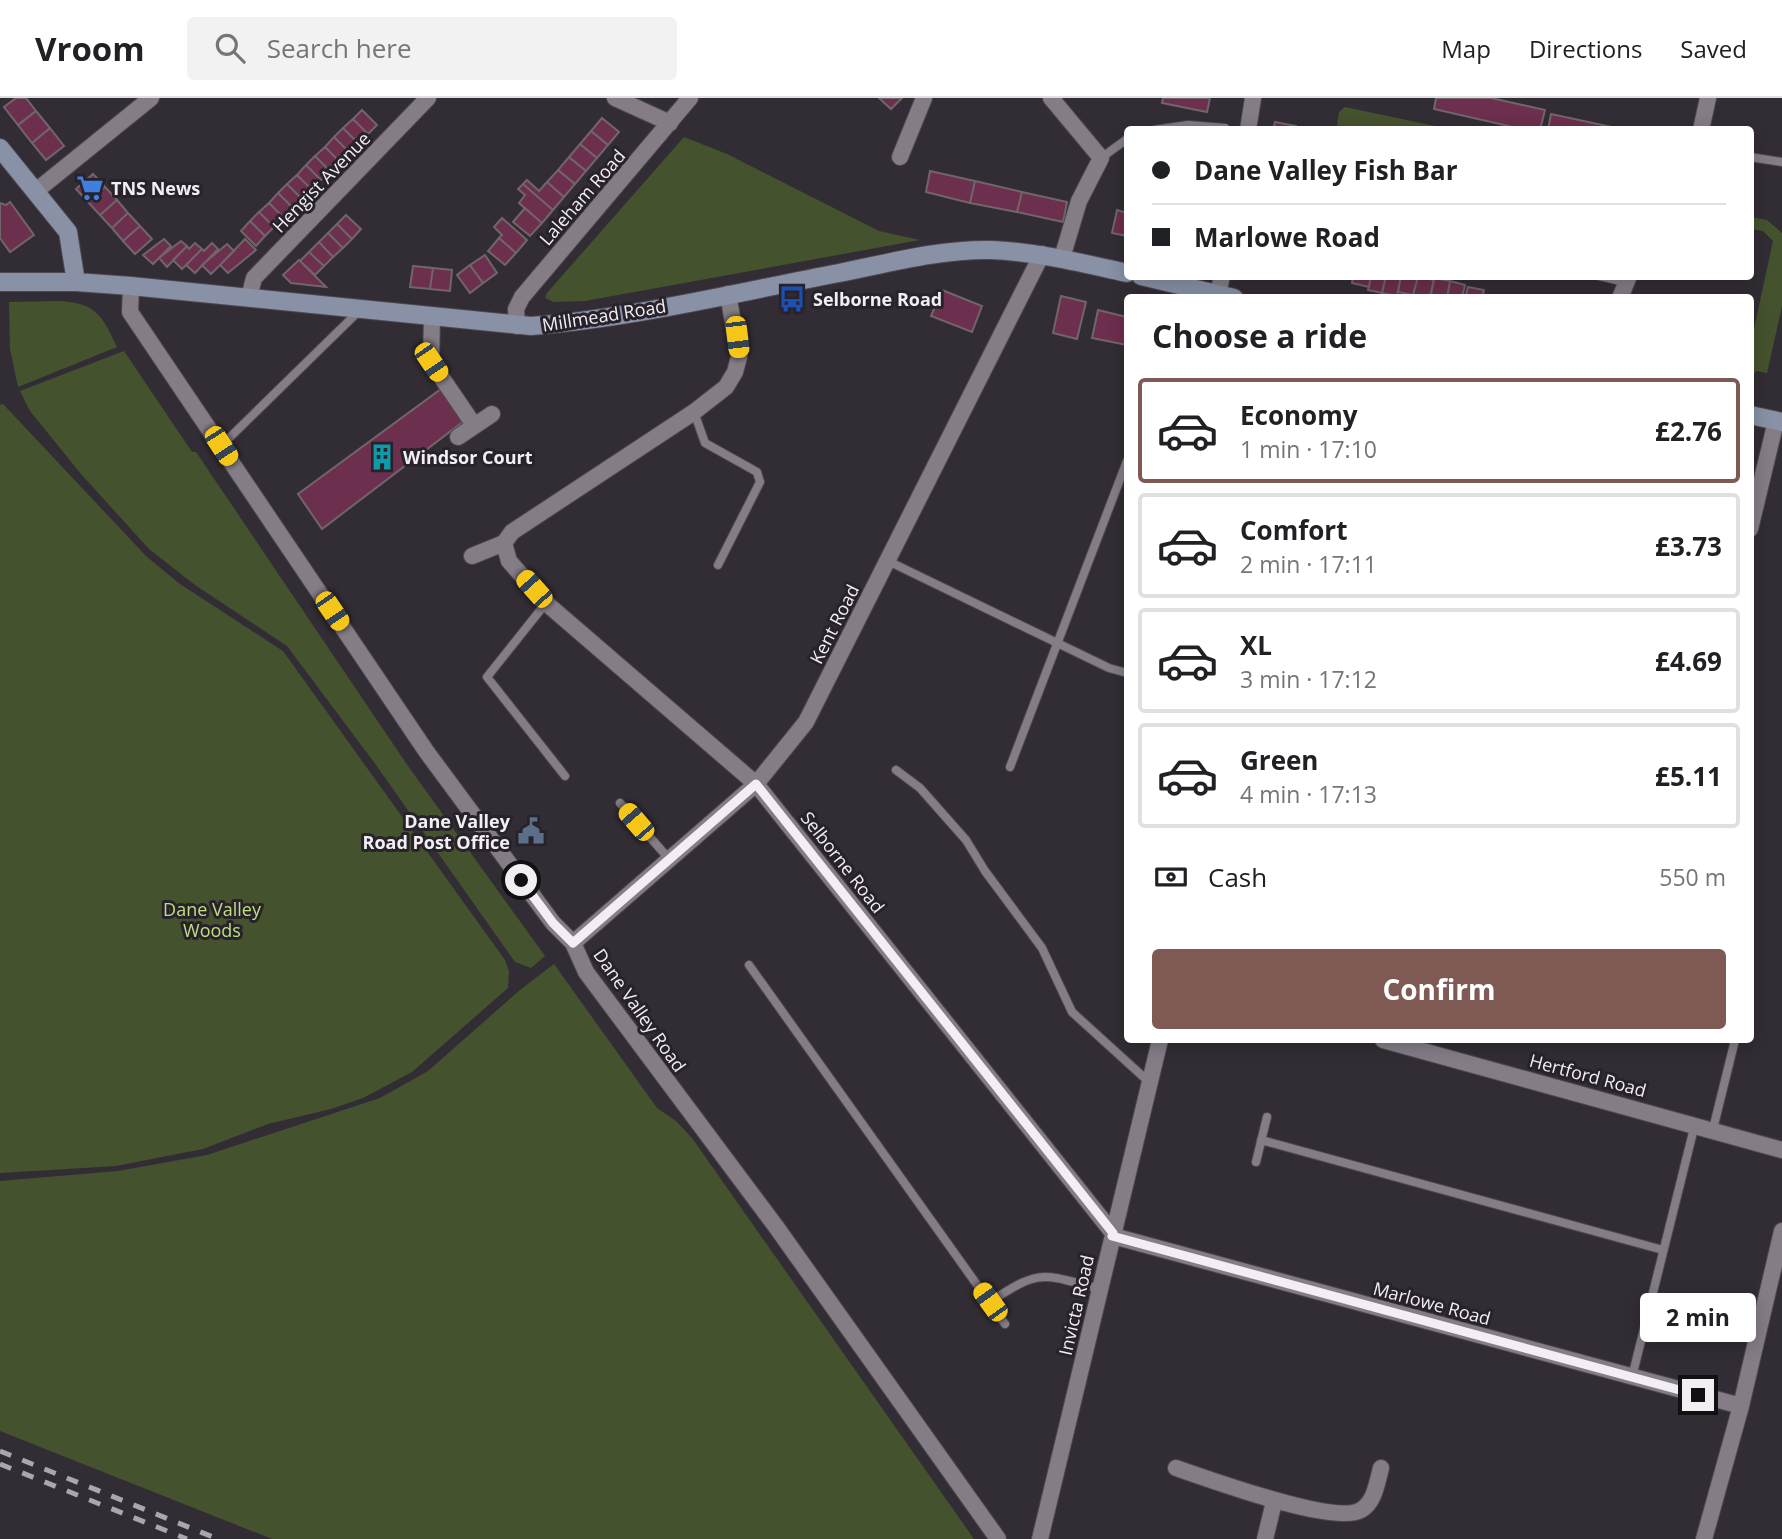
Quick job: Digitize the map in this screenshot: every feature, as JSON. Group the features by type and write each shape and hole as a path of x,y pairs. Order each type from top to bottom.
{"main road":[{"path":"0,148 68,232 76,282"},
{"name":"Millmead Road","path":"0,282 76,282 131,286 516,326 564,324 934,254 990,250 1042,254 1124,272"},
{"path":"1167,280 1225,289"},
{"path":"1754,416 1779,421"}],"street":[{"path":"36,191 151,98"},
{"name":"Hengist Avenue","path":"249,297 254,278 428,98"},
{"path":"615,98 670,123"},
{"name":"Laleham Road","path":"516,326 516,309 522,297 690,98"},
{"path":"900,156 924,98"},
{"path":"1051,98 1101,158 1079,201 1062,258"},
{"path":"1249,126 1253,98"},
{"path":"1702,126 1708,98"},
{"name":"Kent Road","path":"573,943 756,784 806,722 1042,254"},
{"name":"Dane Valley Road","path":"131,286 130,312 426,751 553,923 573,943 586,972 777,1228 998,1539"},
{"path":"472,556 504,542 512,532 694,412 726,387 735,372 739,357 728,294"},
{"path":"432,317 431,362 474,425"},
{"path":"458,437 492,414"},
{"path":"1754,514 1779,421"},
{"name":"Selborne Road","path":"504,542 509,561 546,603 756,784 1113,1235"},
{"name":"Invicta Road","path":"1040,1539 1159,1043"},
{"name":"Hertford Road","path":"1393,1043 1782,1150"},
{"path":"1704,1539 1741,1406 1782,1231"},
{"name":"Marlowe Road","path":"1113,1235 1741,1406"},
{"path":"1176,1468 1274,1502 1349,1515 1363,1510 1374,1496 1381,1468"},
{"path":"1265,1539 1274,1502"}],"lane":[{"path":"1181,126 1200,126"},
{"path":"1101,158 1124,140"},
{"path":"1754,158 1782,162"},
{"path":"221,446 359,311"},
{"path":"694,412 705,443 757,472 760,482 718,565"},
{"path":"1010,767 1124,469"},
{"path":"888,561 1108,668 1124,672"},
{"path":"546,603 487,677 565,776"},
{"path":"896,770 920,788 966,840 985,871 1042,948 1072,1012 1149,1082"},
{"path":"620,803 670,860"},
{"path":"749,965 1005,1324"},
{"path":"1713,1129 1734,1043"},
{"path":"1256,1162 1267,1117"},
{"path":"1632,1377 1695,1124"},
{"path":"1261,1140 1664,1250"},
{"path":"990,1302 1022,1280 1041,1275 1100,1289"}],"green space":[{"path":"1345,107 1434,126 1338,126 1339,112"},
{"path":"684,137 727,154 879,231 920,240 585,301 554,302 545,298"},
{"path":"1754,218 1767,220 1782,233 1782,306 1767,373 1757,371 1754,373 1754,329 1773,241 1763,231 1754,230"},
{"path":"59,301 90,308 102,319 117,347 18,387 10,349 9,302"},
{"path":"124,351 192,452 196,452 408,766 545,956 531,968 515,962 376,765 287,646 195,585 149,549 81,474 30,411 20,391"},
{"name":"Dane Valley Woods","path":"3,404 147,557 180,584 283,651 505,960 509,971 508,988 412,1072 363,1098 331,1109 268,1124 203,1149 116,1166 0,1173 0,405"},
{"path":"554,964 657,1108 676,1121 692,1138 974,1539 272,1539 0,1431 0,1181 118,1171 207,1155 380,1098 428,1071 520,990"}],"building":[{"path":"16,98 26,98 36,111 18,125 4,107"},
{"path":"879,98 902,98 891,109"},
{"path":"1163,98 1210,98 1207,112 1162,103"},
{"path":"1436,98 1491,98 1545,110 1541,126 1508,126 1434,109"},
{"path":"362,110 377,125 368,134 353,119"},
{"path":"36,111 50,128 32,143 18,125"},
{"path":"1551,114 1607,126 1549,126"},
{"path":"602,118 619,132 608,145 591,131"},
{"path":"353,119 368,134 358,143 343,128"},
{"path":"1275,122 1296,126 1274,126"},
{"path":"50,128 64,146 46,160 32,143"},
{"path":"343,128 358,143 349,152 334,137"},
{"path":"591,131 608,145 597,158 580,144"},
{"path":"334,137 349,152 340,162 325,147"},
{"path":"580,144 597,158 586,171 569,157"},
{"path":"325,147 340,162 330,171 315,156"},
{"path":"315,156 330,171 321,180 306,165"},
{"path":"569,157 586,171 575,184 558,170"},
{"path":"306,165 321,180 312,190 297,175"},
{"path":"558,170 575,184 564,197 547,182"},
{"path":"930,171 975,181 970,203 926,192"},
{"name":"TNS News","path":"93,174 105,187 88,202 76,189"},
{"path":"297,175 312,190 302,199 287,184"},
{"path":"527,180 539,191 547,182 564,197 553,210 523,184"},
{"path":"975,181 1022,192 1017,212 970,203"},
{"path":"287,184 302,199 293,208 278,193"},
{"path":"523,184 553,210 542,223 519,203 525,195 518,189"},
{"path":"105,187 117,200 100,215 88,202"},
{"path":"1022,192 1067,202 1063,222 1017,212"},
{"path":"278,193 293,208 284,218 269,203"},
{"path":"117,200 128,213 112,228 100,215"},
{"path":"10,202 34,235 10,252 0,238 0,203 6,205"},
{"path":"269,203 284,218 274,227 259,212"},
{"path":"525,208 542,223 530,236 513,222"},
{"path":"1117,210 1124,212 1124,235 1112,233"},
{"path":"259,212 274,227 265,236 250,221"},
{"path":"128,213 140,226 123,241 112,228"},
{"path":"346,215 361,229 352,239 337,224"},
{"path":"502,218 527,240 516,253 499,238 502,235 494,227"},
{"path":"250,221 265,236 256,246 241,231"},
{"path":"337,224 352,239 343,248 328,233"},
{"path":"140,226 152,239 135,254 123,241"},
{"path":"328,233 343,248 333,257 319,242"},
{"path":"499,238 516,253 505,265 488,251"},
{"path":"164,239 171,246 153,264 143,255"},
{"path":"245,239 256,250 228,273 220,265"},
{"path":"181,241 187,246 167,267 159,258"},
{"path":"319,242 333,257 324,266 309,252"},
{"path":"195,243 202,249 182,269 173,260 187,246 189,249"},
{"path":"212,243 218,249 195,273 186,265"},
{"path":"227,244 234,251 211,274 202,265"},
{"path":"309,252 324,266 315,275 300,261"},
{"path":"485,255 497,273 483,283 470,265"},
{"path":"299,260 326,287 291,283 283,275"},
{"path":"470,265 483,283 470,293 457,275"},
{"path":"413,266 433,268 430,289 410,287"},
{"path":"433,268 452,270 450,291 430,289"},
{"path":"1352,280 1370,280 1369,287 1352,283"},
{"path":"1370,280 1385,280 1382,293 1368,290"},
{"path":"1385,280 1400,280 1397,294 1382,293"},
{"path":"1400,280 1417,280 1413,294 1398,292"},
{"path":"1417,280 1434,280 1431,294 1413,294"},
{"path":"1434,280 1450,281 1448,294 1431,294"},
{"path":"1450,281 1465,285 1463,294 1448,294"},
{"path":"1468,287 1484,290 1483,294 1466,294"},
{"path":"942,290 982,306 972,332 931,316"},
{"path":"1061,296 1086,302 1077,339 1053,333"},
{"path":"1098,310 1124,316 1124,344 1092,338"},
{"name":"Windsor Court","path":"441,389 464,421 322,529 298,494"}],"railway":[{"path":"0,1451 218,1539"},
{"path":"0,1464 187,1539"}],"place":[{"name":"TNS News","path":"90,188"},
{"name":"Selborne Road","path":"792,299"},
{"name":"Windsor Court","path":"382,457"},
{"name":"Dane Valley Road Post Office","path":"531,831"}],"route":[{"path":"521,880 553,923 573,943 756,784 1113,1233 1112,1236 1698,1395"}]}
